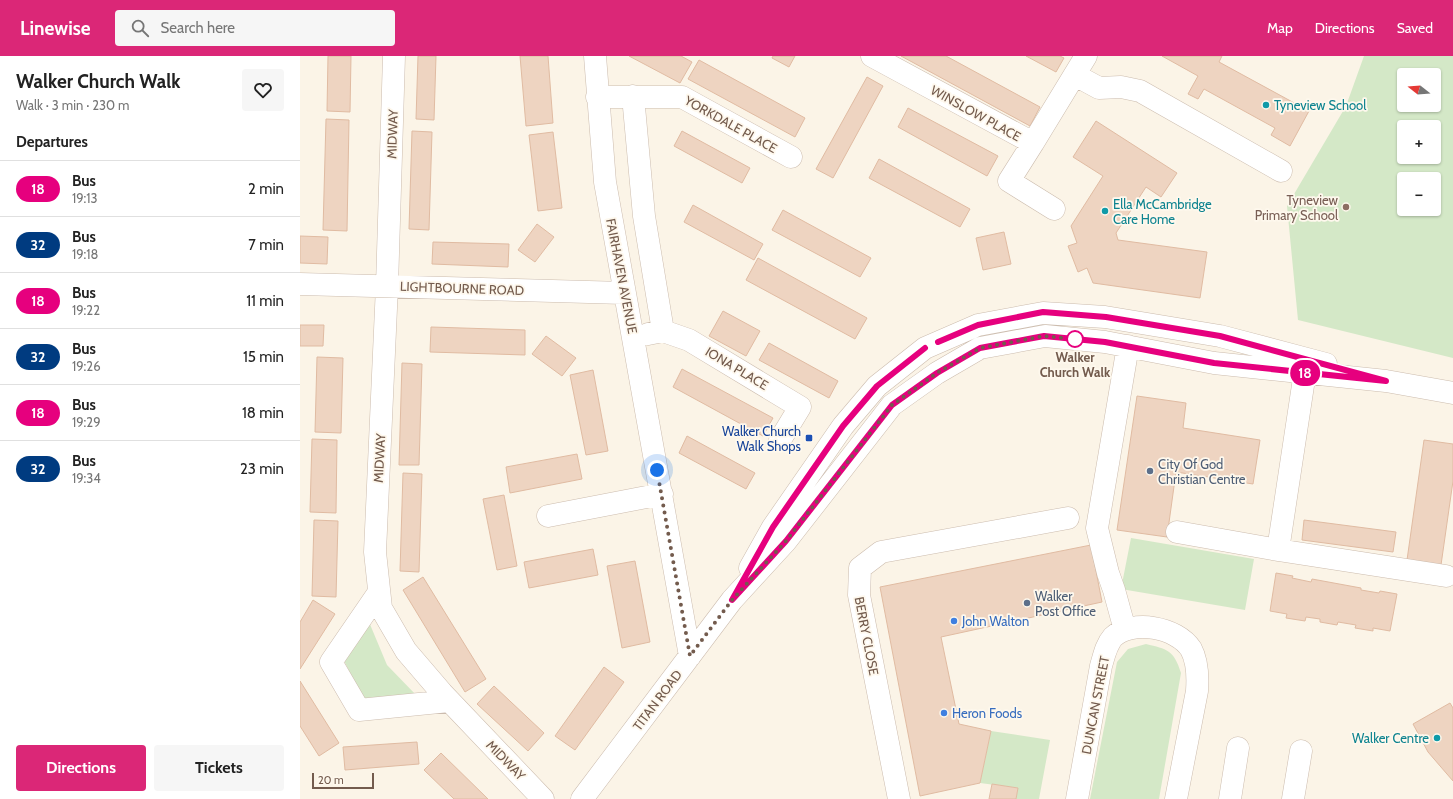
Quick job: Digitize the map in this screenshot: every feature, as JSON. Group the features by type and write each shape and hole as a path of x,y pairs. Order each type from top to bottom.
{"street":[{"name":"MIDWAY","path":"394,56 387,286 375,552 381,608 406,651 449,701 543,799"},
{"name":"FAIRHAVEN AVENUE","path":"595,56 597,97 605,182 624,293 634,336 690,656"},
{"name":"WINSLOW PLACE","path":"872,56 1033,143 1086,56"},
{"path":"1075,76 1099,88 1121,87 1140,91 1281,171"},
{"path":"632,96 644,216 663,332"},
{"name":"YORKDALE PLACE","path":"597,97 682,97 791,157"},
{"path":"1033,143 1009,181 1054,209"},
{"name":"LIGHTBOURNE ROAD","path":"300,284 624,293"},
{"name":"TITAN ROAD","path":"732,600 773,527 843,426 877,386 925,348 978,325 1043,312 1106,317 1220,336 1306,366 1453,393"},
{"name":"IONA PLACE","path":"634,336 663,332 689,340 800,407 780,440"},
{"name":"TITAN ROAD","path":"582,799 732,600 786,541 892,405 937,373 980,348 1044,336 1105,342 1214,363 1306,366"},
{"path":"1128,346 1097,528 1108,573 1125,630 1136,626 1170,632 1190,648 1196,662 1199,674 1197,691 1176,799"},
{"path":"1278,550 1306,366"},
{"path":"548,516 662,494"},
{"name":"BERRY CLOSE","path":"899,799 859,595 860,568 881,552 1068,518"},
{"path":"1177,532 1278,550 1446,576"},
{"path":"379,592 331,662 359,710 449,701"},
{"name":"DUNCAN STREET","path":"1078,799 1101,666 1106,650 1113,638 1125,630"},
{"path":"1230,799 1238,748"},
{"path":"1293,799 1301,751"}],"green space":[{"path":"1364,56 1453,56 1453,358 1298,320 1287,206 1346,106"},
{"path":"1131,538 1254,559 1245,610 1121,589"},
{"path":"369,622 387,665 418,697 366,703 343,659"},
{"path":"1146,644 1159,647 1169,652 1176,659 1181,673 1159,799 1090,799 1117,662 1128,649"},
{"path":"991,731 1050,740 1039,799 1016,799 1018,788 980,783"}],"building":[{"path":"328,56 351,56 350,112 327,111"},
{"path":"418,56 436,56 434,120 416,119"},
{"path":"520,56 548,56 553,123 526,126"},
{"path":"629,56 681,56 692,62 680,83"},
{"path":"773,56 795,56 789,67 772,58"},
{"path":"901,56 946,56 1040,107 1030,126"},
{"path":"1026,56 1060,56 1064,58 1056,72"},
{"name":"Tyneview School","path":"1162,56 1222,56 1219,62 1309,111 1290,146 1271,135 1275,128 1204,89 1198,99 1188,94 1198,76"},
{"path":"699,60 805,118 795,137 688,79"},
{"path":"867,77 883,86 833,178 816,169"},
{"path":"908,108 998,156 987,176 898,127"},
{"path":"326,119 349,120 347,231 323,230"},
{"name":"Ella McCambridge Care Home","path":"1096,121 1177,173 1161,197 1146,187 1116,233 1118,240 1207,252 1200,298 1093,283 1087,268 1078,272 1068,246 1077,243 1071,226 1103,176 1073,157"},
{"path":"412,131 432,132 429,230 409,229"},
{"path":"682,131 750,168 742,183 674,146"},
{"path":"553,132 562,208 538,211 529,135"},
{"path":"879,159 970,209 960,227 869,178"},
{"path":"693,205 763,244 754,260 684,222"},
{"path":"783,210 871,258 860,277 772,230"},
{"path":"537,224 554,237 535,262 518,250"},
{"path":"1004,232 1011,264 983,270 976,238"},
{"path":"300,236 328,237 327,264 300,263"},
{"path":"433,242 509,244 508,267 432,264"},
{"path":"758,258 867,318 855,339 746,280"},
{"path":"723,311 760,331 746,356 709,336"},
{"path":"300,325 324,325 323,346 300,346"},
{"path":"431,327 525,330 525,355 430,352"},
{"path":"546,336 576,358 562,376 532,354"},
{"path":"769,343 838,381 829,398 759,360"},
{"path":"317,357 343,358 341,433 315,432"},
{"path":"402,363 422,364 419,465 399,465"},
{"path":"682,369 773,418 763,436 673,387"},
{"path":"593,370 608,451 586,455 570,375"},
{"path":"1137,396 1186,403 1183,428 1260,440 1253,484 1176,472 1167,537 1117,530"},
{"path":"687,436 755,473 746,489 679,453"},
{"path":"312,439 337,440 336,513 310,512"},
{"path":"1424,440 1453,444 1453,481 1441,565 1407,560"},
{"path":"577,454 582,479 510,493 506,467"},
{"path":"403,473 422,474 419,572 400,571"},
{"path":"504,495 517,566 497,570 483,499"},
{"path":"314,520 338,521 336,597 312,596"},
{"path":"1304,520 1396,532 1393,552 1302,540"},
{"path":"1091,545 1102,602 941,637 959,724 991,731 980,783 920,796 880,587"},
{"path":"593,549 598,575 529,588 524,562"},
{"path":"635,561 650,642 622,648 607,566"},
{"path":"1276,573 1293,576 1292,578 1311,582 1312,579 1361,588 1361,590 1397,594 1390,631 1373,628 1373,631 1355,628 1356,625 1338,622 1337,625 1320,622 1320,619 1306,617 1305,621 1286,618 1287,614 1270,611"},
{"path":"423,577 486,679 465,692 403,590"},
{"path":"313,600 335,614 300,669 300,622"},
{"path":"604,667 624,682 575,750 555,736"},
{"path":"300,681 339,743 319,756 300,726"},
{"path":"494,686 544,733 528,751 477,704"},
{"name":"Walker Centre","path":"1450,703 1453,708 1453,781 1428,752 1413,724"},
{"path":"417,742 419,764 345,770 343,747"},
{"path":"441,753 488,799 454,799 424,770"},
{"path":"992,784 1018,788 1016,799 989,799"}],"bus line":[{"name":"18","path":"925,348 877,386 843,426 773,527 732,600 786,541 892,405 937,373 980,348 1044,336 1105,342 1214,363 1386,381 1220,336 1106,317 1043,312 978,325 938,342"}],"place":[{"name":"Tyneview School","path":"1266,105"},
{"name":"Tyneview Primary School","path":"1346,207"},
{"name":"Ella McCambridge Care Home","path":"1105,211"},
{"name":"Walker Church Walk","path":"1075,339"},
{"name":"Walker Church Walk Shops","path":"809,438"},
{"name":"City Of God Christian Centre","path":"1150,471"},
{"name":"Walker Post Office","path":"1027,603"},
{"name":"John Walton","path":"954,621"},
{"name":"Heron Foods","path":"944,713"},
{"name":"Walker Centre","path":"1437,738"}],"route":[{"path":"657,470 690,656 732,600 786,541 892,405 937,373 980,348 1044,336 1075,339"}]}
